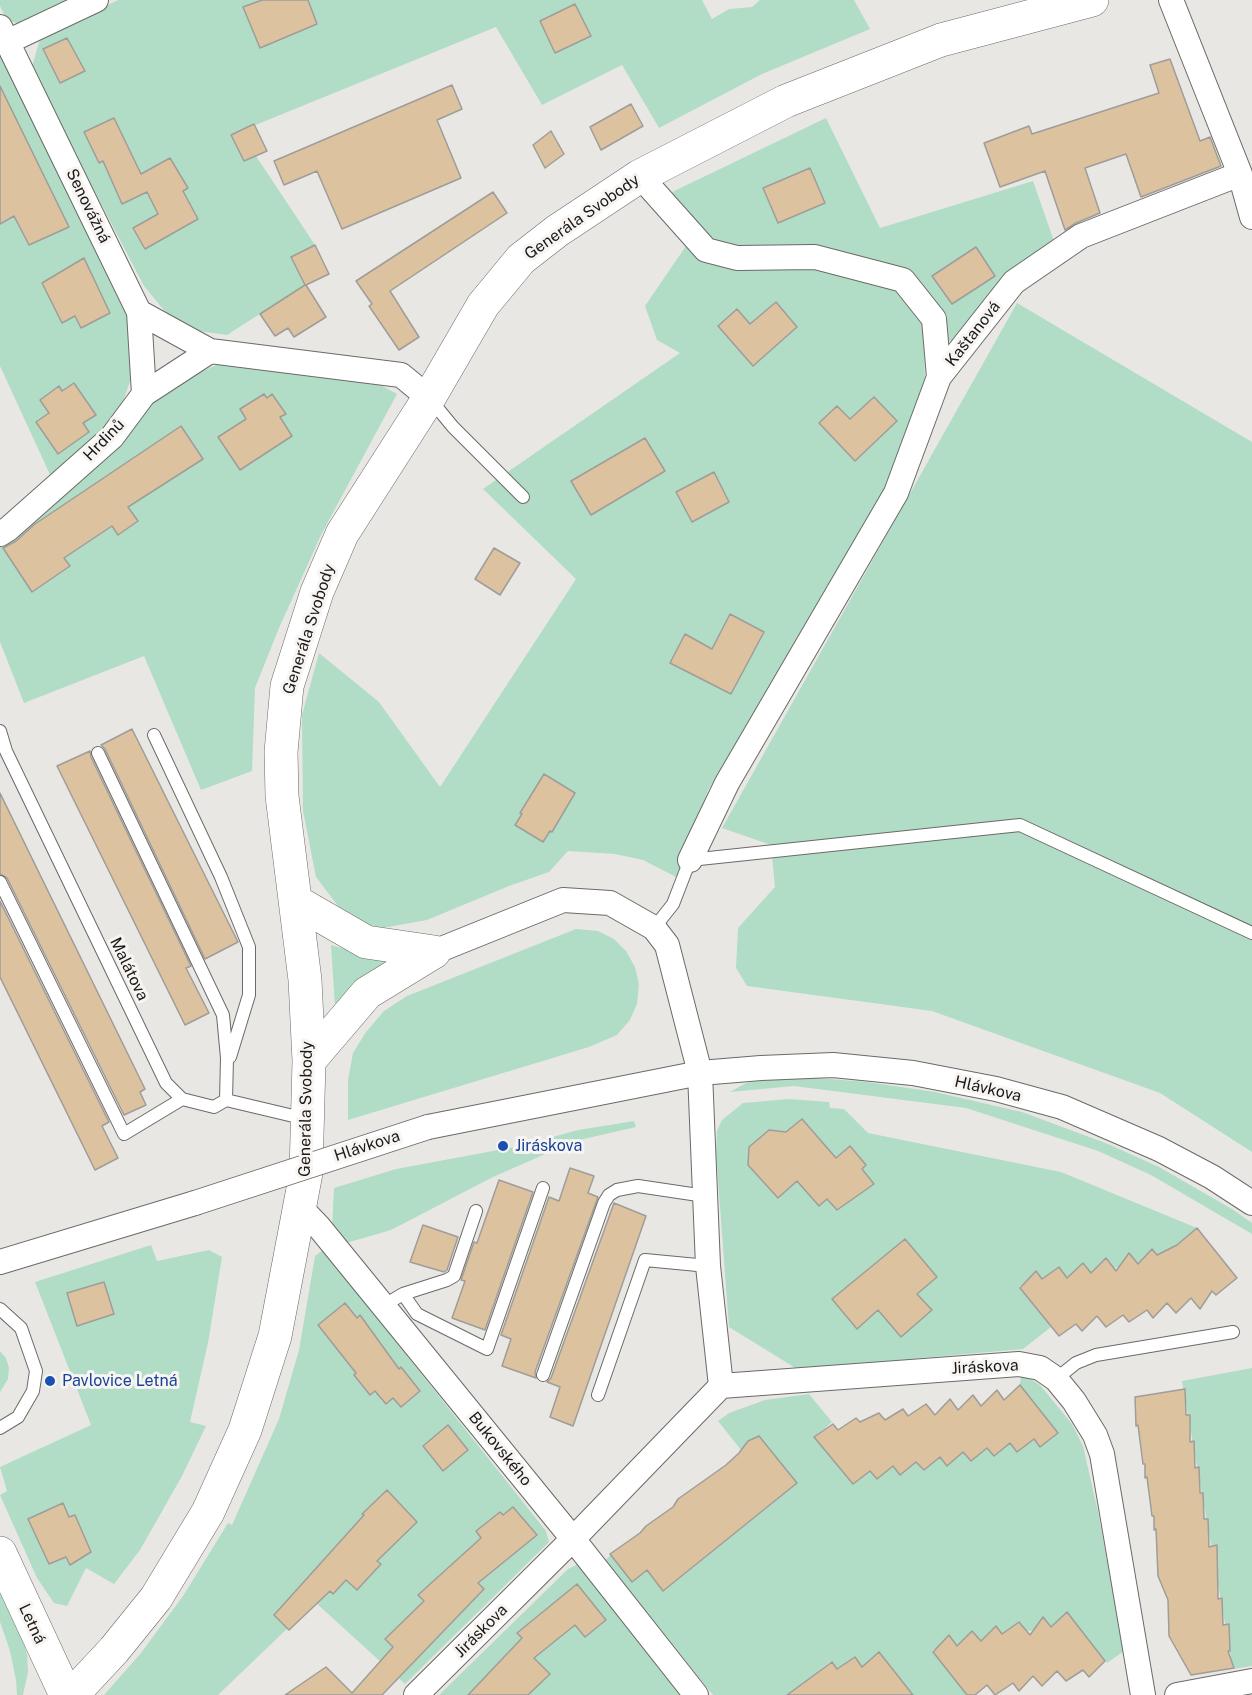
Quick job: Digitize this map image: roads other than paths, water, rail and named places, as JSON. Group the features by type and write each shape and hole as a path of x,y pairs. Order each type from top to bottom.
{"main road":[{"name":"Generála Svobody","path":"72,1695 114,1650 156,1598 208,1512 245,1430 275,1336 306,1173 309,1061 305,980 282,796 281,752 287,686 317,592 342,534 429,398 483,305 521,259 557,231 640,176 786,100 941,40 1092,0"},
{"path":"295,900 366,942 434,952"},
{"path":"309,1061 367,993 434,952"},
{"name":"Letná","path":"0,1552 66,1695"}],"street":[{"path":"4,35 96,0"},
{"path":"1171,0 1239,174 1252,216"},
{"name":"Senovážná","path":"4,35 140,312 144,394"},
{"name":"Kaštanová","path":"939,377 1014,282 1081,236 1239,174"},
{"name":"Kaštanová","path":"640,176 706,250 737,258 815,257 903,280 934,319 939,377"},
{"path":"140,312 210,351 401,375 429,398"},
{"name":"Hrdinů","path":"0,534 8,530 112,437 144,394 210,351"},
{"path":"690,860 727,783 896,493 939,377"},
{"path":"434,952 563,900 610,903 654,928 667,945 700,1072 708,1266 721,1386"},
{"name":"Hlávkova","path":"3,1260 195,1203 428,1127 700,1072 761,1068 833,1065 913,1073 996,1089 1062,1107 1159,1149 1212,1177 1252,1203"},
{"name":"Bukovského","path":"300,1207 393,1300 573,1539 696,1695"},
{"name":"Jiráskova","path":"416,1695 573,1539 721,1386 1019,1364 1040,1368 1056,1378 1074,1401 1095,1435 1102,1454 1143,1695"},
{"path":"1178,1695 1252,1681"}],"lane":[{"path":"429,398 453,427 523,497"},
{"name":"Malátova","path":"0,731 3,752 166,1083 182,1099"},
{"path":"154,735 221,877 249,947 249,995 227,1063"},
{"path":"98,753 223,1016 227,1063 226,1100"},
{"path":"654,928 673,904 690,860 1020,825 1252,933"},
{"path":"0,882 124,1134 182,1099 214,1107 226,1100 307,1119"},
{"path":"543,1376 604,1203 609,1195 617,1190 638,1186 705,1196"},
{"path":"393,1300 487,1349 543,1188"},
{"path":"393,1300 454,1276 476,1211"},
{"path":"598,1395 645,1260 708,1266"},
{"path":"0,1309 21,1328 36,1371 33,1391 18,1417 0,1428"},
{"path":"1056,1378 1076,1363 1096,1355 1233,1332"}],"place":[{"name":"Jiráskova","path":"503,1146"},
{"name":"Pavlovice Letná","path":"50,1381"}]}
